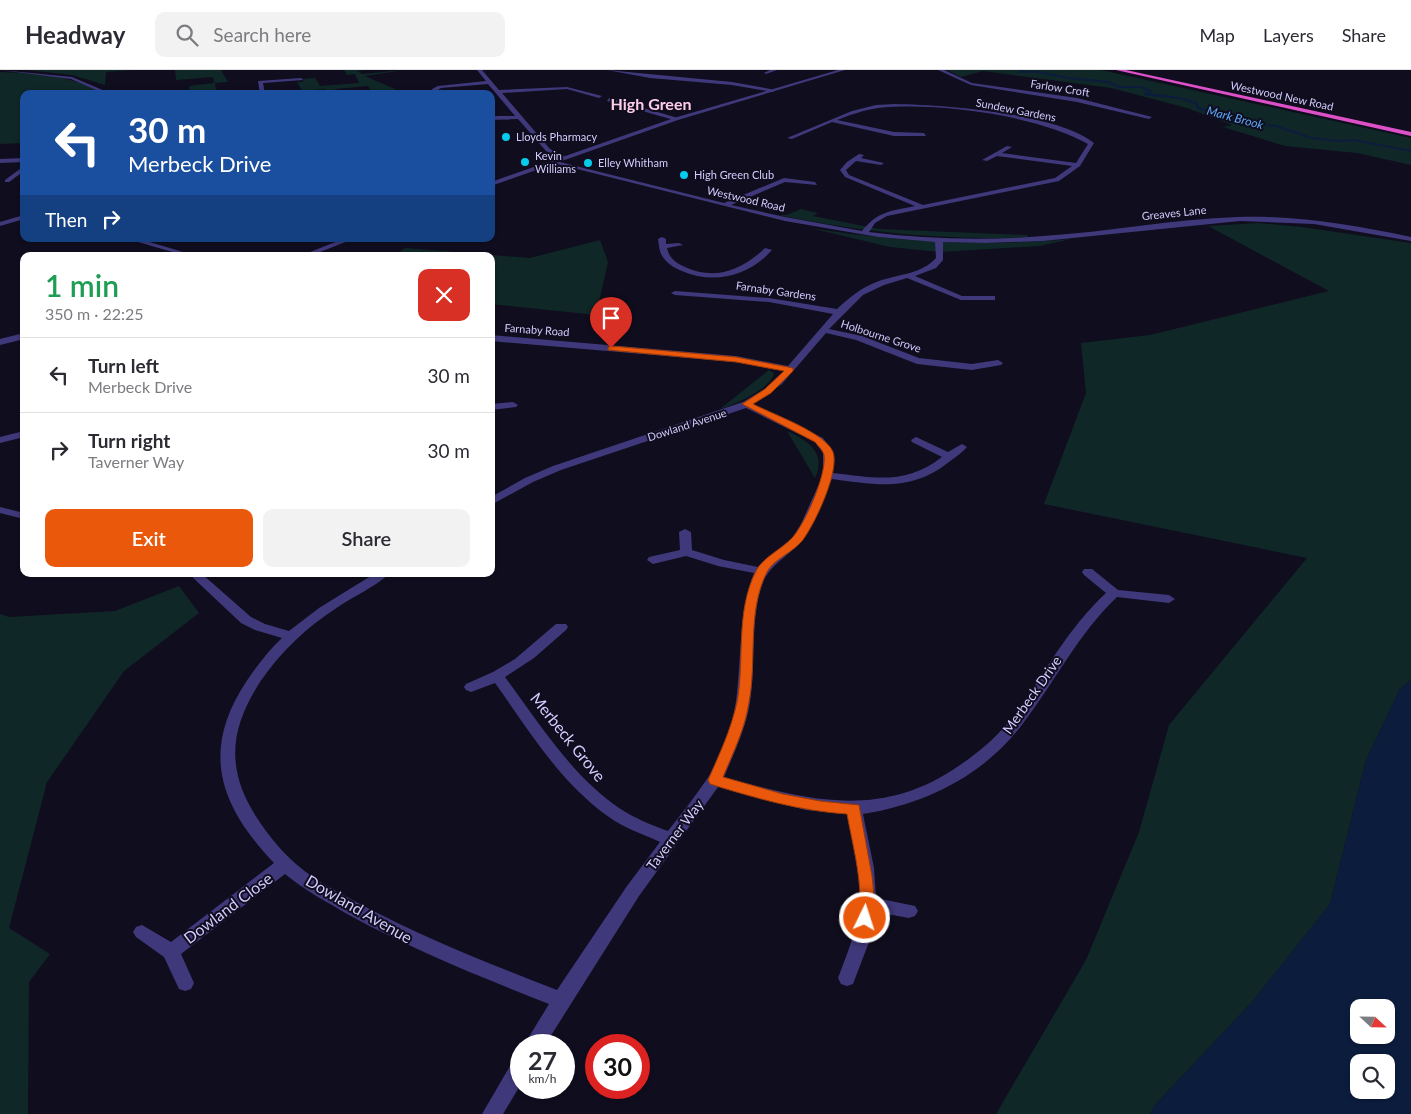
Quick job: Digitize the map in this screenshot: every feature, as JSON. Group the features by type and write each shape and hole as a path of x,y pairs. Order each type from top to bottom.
{"highway":[{"name":"Westwood New Road","path":"1119,70 1411,134"}],"street":[{"path":"0,70 72,78 100,90"},
{"path":"479,70 550,153 564,158"},
{"path":"609,70 661,78 709,81 772,90"},
{"path":"766,72 775,70"},
{"path":"495,183 676,119 843,70"},
{"name":"Farlow Croft","path":"940,70 971,84 1077,100 1149,118"},
{"path":"709,81 710,72"},
{"path":"262,90 260,82 302,79"},
{"path":"435,90 437,88 489,82"},
{"path":"498,92 567,88 599,96"},
{"path":"609,100 676,119"},
{"name":"Sundew Gardens","path":"790,138 869,108 907,105 947,108 1032,121 1069,132 1091,142 1078,165 1066,175 1045,184 878,217 864,233"},
{"path":"495,118 520,117"},
{"path":"833,121 904,135 924,135"},
{"path":"790,130 802,133"},
{"path":"894,141 904,135"},
{"path":"985,160 1009,147"},
{"path":"997,154 1078,165"},
{"path":"881,163 858,157 845,166 844,170 847,176 923,207"},
{"path":"0,162 20,160"},
{"name":"Westwood Road","path":"552,162 795,221 864,233 939,239"},
{"path":"7,181 20,171"},
{"path":"726,205 784,180 815,184"},
{"path":"750,188 758,190"},
{"path":"0,224 20,218"},
{"name":"Greaves Lane","path":"939,239 994,241 1062,238 1217,220 1254,219 1300,222 1411,239"},
{"name":"Dowland Avenue","path":"495,500 529,480 556,468 746,404 768,391 790,369 839,312 860,293 882,283 927,270 937,262 940,252 939,239"},
{"path":"143,242 179,252"},
{"path":"315,252 341,242"},
{"name":"Farnaby Gardens","path":"679,245 663,242 665,254 674,264 694,274 717,277 744,268 768,250"},
{"path":"908,276 960,298 992,298"},
{"name":"Farnaby Gardens","path":"710,295 717,277"},
{"name":"Farnaby Gardens","path":"675,293 769,300 839,312"},
{"path":"960,298 964,306"},
{"name":"Holbourne Grove","path":"824,330 859,338 918,361 961,367 982,366 998,362"},
{"path":"0,342 20,337"},
{"name":"Farnaby Road","path":"495,338 736,359 790,369"},
{"path":"961,367 964,378"},
{"name":"Taverner Way","path":"541,1034 561,1000 670,839 697,807 714,780 734,736 743,702 749,617 754,589 761,571 797,539 807,524 828,475 828,453 819,440 746,404"},
{"path":"495,407 513,405"},
{"path":"0,440 20,435"},
{"path":"916,440 948,456"},
{"path":"828,475 876,482 893,482 924,474 962,447"},
{"path":"0,510 20,515"},
{"path":"685,532 686,552"},
{"path":"652,560 686,552 722,563 761,571"},
{"path":"1088,572 1114,593 1169,599"},
{"path":"197,577 246,620 260,627 291,636"},
{"name":"Dowland Avenue","path":"377,577 328,608 291,636 254,679 235,713 226,743 227,771 238,801 259,836 285,864 322,892 410,939 561,1000"},
{"name":"Merbeck Drive","path":"714,780 820,807 854,809 881,807 908,801 930,791 964,771 996,745 1018,720 1081,627 1114,593"},
{"path":"471,687 498,677 529,656 561,627"},
{"name":"Merbeck Grove","path":"498,677 560,758 590,793 613,812 670,839"},
{"path":"847,978 859,947 868,904 854,809"},
{"name":"Dowland Close","path":"171,952 285,864"},
{"path":"868,904 909,911"},
{"name":"Dowland Close","path":"142,932 171,952 185,983"},
{"path":"492,1114 510,1084"}],"green space":[{"path":"26,70 132,70 106,72 105,85 72,75"},
{"path":"175,70 221,70 228,82 215,83 216,90 190,90 189,86 214,83 213,77 176,80"},
{"path":"344,70 365,70 357,71 362,74 404,70 365,76 397,90 370,90 368,86 336,90 301,90 297,82 303,82 302,79 315,78 320,86 359,83 355,74 347,75"},
{"path":"947,70 1101,70 1411,138 1411,165 1357,153 1285,146 1223,127 1232,125 1187,108 1111,88 983,71 961,77"},
{"path":"0,72 53,76 67,79 96,90 20,90 20,143 0,144"},
{"path":"801,209 818,213 813,216 879,229 1027,235 1028,237 965,238 902,234 778,215 787,215"},
{"path":"1259,223 1302,227 1411,243 1411,680 1400,689 1366,760 1330,904 1252,1002 1156,1104 1150,1114 996,1114 1086,960 1139,832 1169,725 1307,558 1044,504 1086,393 1081,343 1150,335 1329,291 1208,226"},
{"path":"810,228 875,237 940,242 1005,243 1071,239 1040,246 940,252 890,247"},
{"path":"600,240 608,262 596,315 495,304 495,255 530,258"},
{"path":"405,248 455,252 399,252"},
{"path":"769,370 774,373 772,379 760,390 743,400 720,409"},
{"path":"787,431 802,439 813,448 818,461 815,478"},
{"path":"179,586 199,613 124,671 47,782 9,928 50,954 29,982 28,1114 0,1114 0,614 9,617 115,611"}],"water":[{"path":"1411,680 1411,1114 1150,1114 1156,1104 1252,1002 1330,904 1366,760 1400,689"}],"waterway":[{"name":"Mark Brook","path":"1022,70 1019,72 1039,72 1068,78 1109,82 1118,87 1141,87 1151,91 1145,94 1179,98 1196,103 1198,108 1252,124 1275,126 1312,138 1338,141 1354,140 1411,151"}],"place":[{"name":"Lloyds Pharmacy","path":"506,137"},
{"name":"Kevin Williams","path":"525,162"},
{"name":"Elley Whitham","path":"588,163"},
{"name":"High Green Club","path":"684,175"}],"district":[{"name":"High Green","path":"651,104"}],"route":[{"path":"611,348 736,359 790,369 768,391 746,404 806,433 819,440 825,446 829,461 828,475 807,524 797,539 761,571 754,589 749,617 748,658 743,702 734,736 714,780 820,807 854,809 868,904 865,918"}]}
